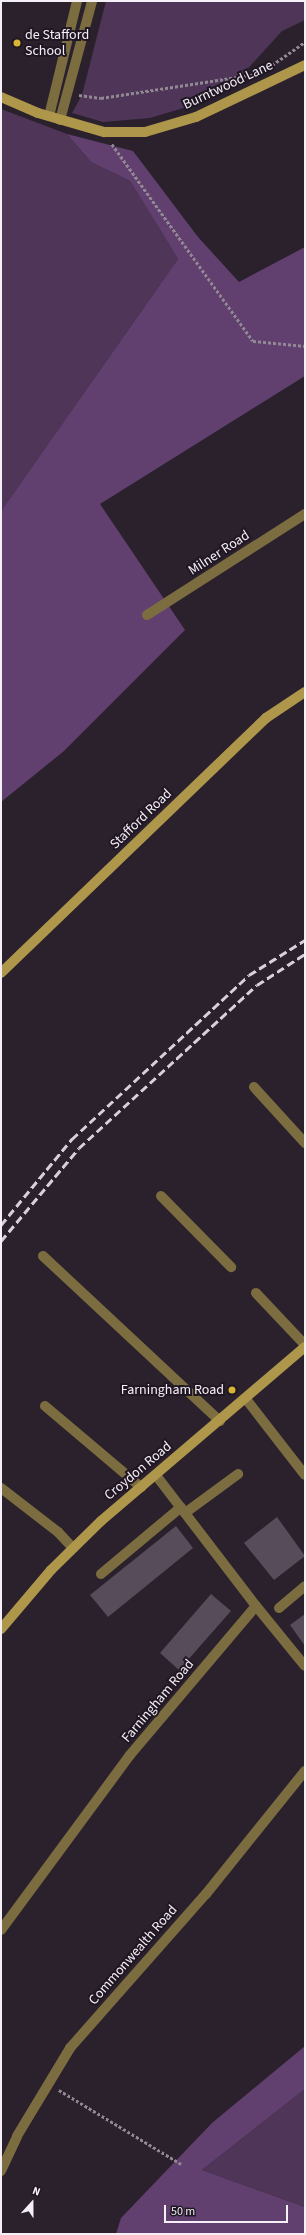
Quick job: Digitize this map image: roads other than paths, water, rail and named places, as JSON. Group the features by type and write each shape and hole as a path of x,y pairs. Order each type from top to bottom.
{"street":[{"path":"48,116 77,1"},
{"path":"60,120 92,1"},
{"name":"Burntwood Lane","path":"1,97 48,116 104,132 145,132 196,117 305,65"},
{"name":"Milner Road","path":"147,615 305,514"},
{"name":"Stafford Road","path":"1,973 266,718 305,692"},
{"path":"254,1088 305,1143"},
{"path":"161,1196 231,1267"},
{"path":"43,1256 220,1422"},
{"path":"256,1293 305,1346"},
{"name":"Croydon Road","path":"1,1629 73,1548 141,1487 220,1422 305,1346"},
{"path":"246,1399 305,1475"},
{"path":"45,1406 141,1487"},
{"path":"101,1574 183,1510 238,1474"},
{"path":"156,1475 256,1606 305,1666"},
{"path":"1,1488 58,1532 73,1548"},
{"path":"279,1608 305,1586"},
{"name":"Farningham Road","path":"1,1930 130,1755 256,1606"},
{"name":"Commonwealth Road","path":"1,2171 17,2136 70,2048 206,1894 305,1772"}],"railway":[{"path":"1,1225 72,1139 249,975 305,940"},
{"path":"1,1241 79,1148 257,985 305,954"}],"place":[{"name":"de Stafford School","path":"17,43"},
{"name":"Farningham Road","path":"232,1390"}]}
